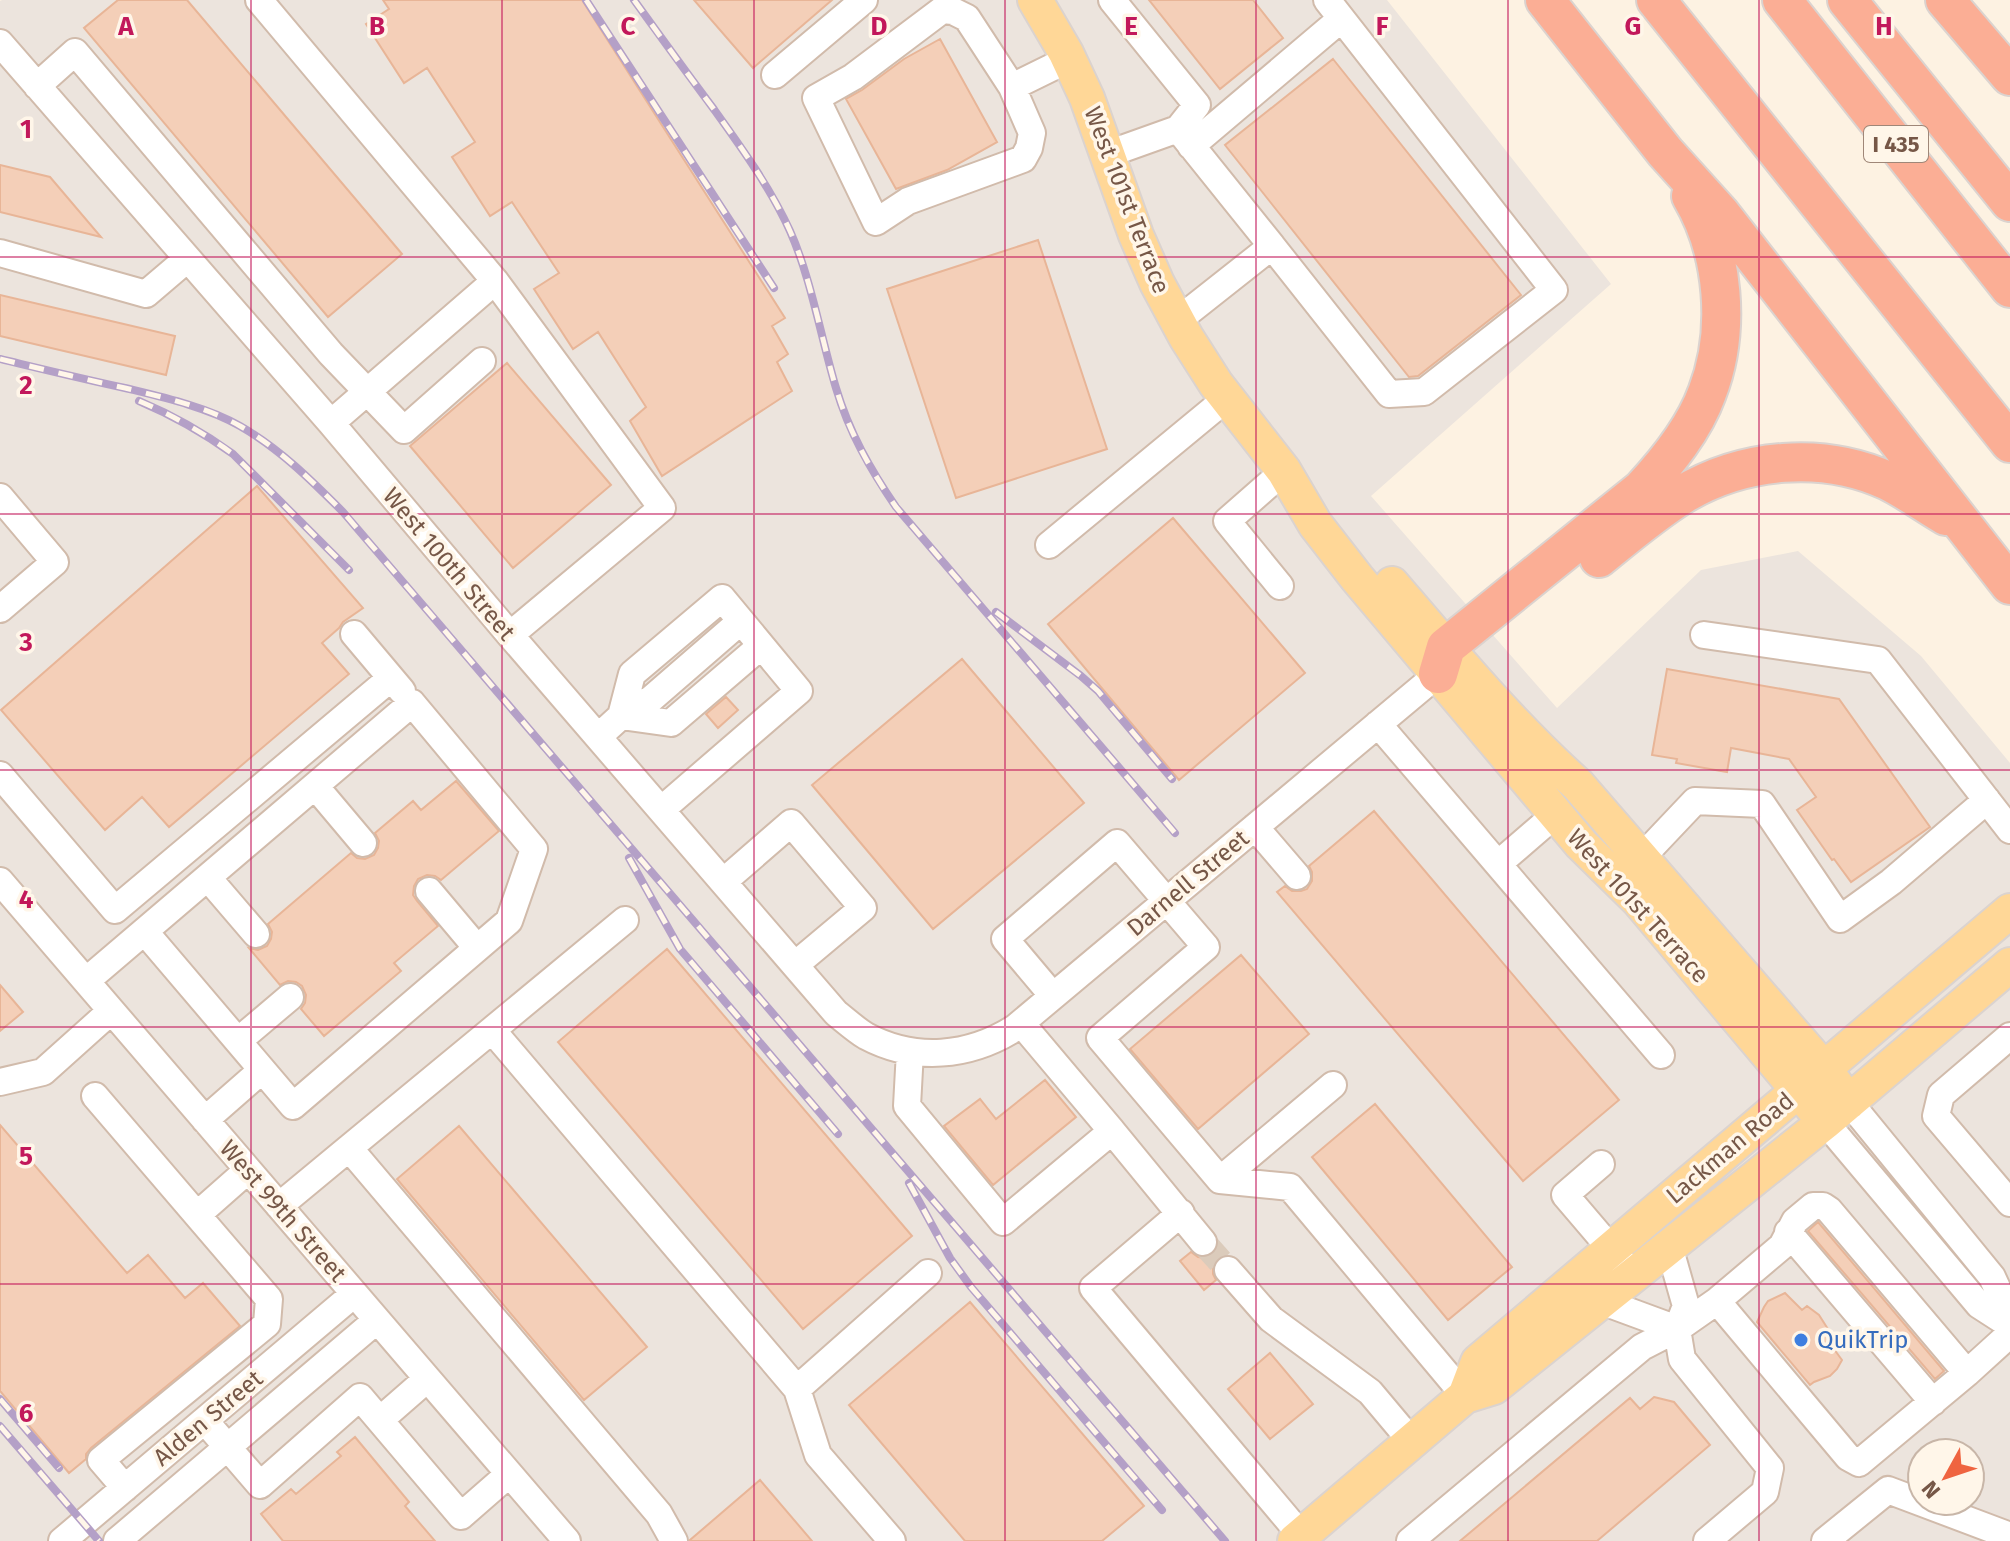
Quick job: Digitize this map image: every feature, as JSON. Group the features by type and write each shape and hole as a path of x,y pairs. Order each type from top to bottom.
{"highway":[{"path":"1545,0 1665,152 1720,213 2010,585"},
{"path":"1656,0 2010,443"},
{"name":"I 435","path":"1782,0 2010,288"},
{"name":"I 435","path":"1847,0 2010,202"},
{"path":"1945,0 2010,76"},
{"path":"1449,663 1662,468 1695,419 1708,391 1721,316 1717,262 1696,205 1665,152"},
{"path":"1449,663 1658,511 1683,495 1738,471 1802,462 1850,468 1891,482 1965,528"}],"main road":[{"name":"West 101st Terrace","path":"1035,0 1087,98 1136,235 1157,283 1208,372 1284,471 1329,509 1449,663 1556,814 1581,844 1811,1079"},
{"name":"West 101st Terrace","path":"1449,663 1578,785 1641,858 1837,1112"},
{"name":"Lackman Road","path":"1465,1396 1478,1362 2010,911"},
{"path":"1984,988 1997,957 2010,946"},
{"name":"Lackman Road","path":"1301,1539 1465,1396 1494,1387 1837,1112 2010,965"}],"street":[{"path":"259,0 495,281 662,508 510,635"},
{"path":"775,75 864,0"},
{"path":"1112,0 1197,105 1184,138"},
{"path":"942,10 953,11 967,18 1012,87 1032,133 1023,159 908,201 876,222 816,98 853,77 942,10"},
{"path":"1108,154 1184,138 1334,10 1554,290 1424,392 1389,394 1184,138"},
{"name":"West 100th Street","path":"0,43 331,423 836,1013 864,1035 892,1047 915,1052"},
{"path":"37,86 75,52 331,354 404,430 482,361"},
{"path":"1012,87 1069,59"},
{"path":"1177,321 1272,246"},
{"path":"0,253 146,294 187,259"},
{"path":"331,423 495,281"},
{"path":"1049,545 1227,398"},
{"path":"1280,586 1227,521 1284,471"},
{"path":"0,497 55,562 0,609"},
{"path":"598,737 621,716 632,674 722,598 799,691 661,810"},
{"path":"621,716 671,723 751,633"},
{"path":"145,932 293,1106 509,921 534,849 354,634"},
{"path":"1704,635 1878,660 2010,830"},
{"name":"Darnell Street","path":"915,1052 970,1049 998,1038 1021,1023 1449,663"},
{"path":"0,775 115,910 391,678"},
{"path":"86,981 412,703"},
{"path":"1378,724 1661,1055"},
{"path":"315,786 363,843"},
{"path":"1641,858 1695,801 1762,804 1840,919 1891,882 1987,800"},
{"path":"1498,864 1556,814"},
{"path":"723,882 791,823 863,908 795,965"},
{"path":"1255,827 1297,876"},
{"path":"1053,996 1005,939 1117,843 1206,947 1100,1038 1220,1180 1290,1187 1465,1396"},
{"path":"162,870 185,897"},
{"path":"208,878 256,934"},
{"name":"West 99th Street","path":"0,881 509,1474 559,1538"},
{"path":"429,891 477,948"},
{"path":"279,1206 625,920"},
{"path":"238,1041 290,997"},
{"path":"0,1082 43,1072 111,1011"},
{"path":"1021,1023 1203,1242"},
{"path":"492,1030 797,1389 818,1455 892,1541"},
{"path":"2010,1036 1941,1095 1936,1116 2010,1203"},
{"path":"915,1052 907,1106 1003,1222 1112,1131"},
{"path":"205,1120 262,1070"},
{"path":"1220,1180 1333,1085"},
{"path":"95,1096 269,1299 267,1324 101,1460 125,1488"},
{"name":"West 101st Terrace","path":"1837,1112 1992,1277 2010,1316"},
{"name":"West 101st Terrace","path":"1837,1112 1979,1305 2010,1325"},
{"path":"349,1148 659,1514 674,1541"},
{"path":"1601,1164 1565,1195 1633,1276"},
{"path":"197,1215 248,1170"},
{"path":"1410,1541 1642,1347 1677,1329 1717,1301 1782,1246 1795,1221 1813,1206 1823,1206 1829,1210 1967,1373"},
{"path":"1181,1213 1093,1288 1301,1539"},
{"path":"1788,1232 1933,1402"},
{"path":"1669,1246 1686,1306 1677,1329 1682,1359 1770,1468 1765,1492 1707,1541"},
{"path":"1228,1270 1271,1319 1370,1392 1412,1442"},
{"path":"797,1389 928,1273"},
{"name":"Alden Street","path":"62,1541 354,1294"},
{"path":"1601,1301 1677,1329"},
{"path":"1717,1301 1848,1457 1859,1463 2010,1334"},
{"name":"Alden Street","path":"117,1541 377,1320"},
{"path":"380,1420 427,1379"},
{"path":"205,1421 260,1485 360,1397 461,1516 509,1474"},
{"path":"1825,1541 1888,1490 2010,1536"}],"shaded area":[{"path":"2,0 1387,0 1611,284 1371,496 1557,708 1701,570 1798,551 1921,656 2010,763 2010,1541 0,1541"}],"building":[{"path":"118,0 187,0 402,254 328,317 84,28"},
{"path":"383,0 582,0 785,318 772,326 788,354 777,362 792,391 662,476 630,421 646,407 598,332 573,349 534,289 559,273 512,202 490,216 452,157 475,142 427,68 404,83 366,24 389,9"},
{"path":"694,0 832,0 753,68"},
{"path":"1149,0 1253,0 1283,38 1220,89"},
{"path":"940,39 997,142 947,170 896,189 846,99 904,59"},
{"path":"1333,59 1521,295 1418,376 1409,377 1225,145"},
{"path":"0,165 50,177 101,237 0,212"},
{"path":"1038,240 1107,449 956,498 887,289"},
{"path":"0,295 175,336 166,375 0,336"},
{"path":"507,363 611,485 513,568 410,446"},
{"path":"257,486 363,608 322,643 349,674 169,827 142,797 105,830 1,710"},
{"path":"1173,518 1305,673 1179,780 1048,624"},
{"path":"962,659 1084,803 933,929 812,785"},
{"path":"1667,669 1839,699 1930,827 1851,882 1797,810 1816,797 1789,759 1731,748 1727,772 1676,763 1677,759 1652,755"},
{"path":"726,697 738,710 718,728 706,714"},
{"path":"456,781 499,831 441,880 427,875 418,879 413,895 438,926 394,963 401,971 324,1036 301,1009 306,995 302,986 288,981 280,985 249,948 258,950 267,946 272,932 268,924 351,853 365,859 374,855 379,841 375,833 413,801 421,810"},
{"path":"1374,811 1619,1100 1523,1181 1277,892 1285,886 1292,891 1307,889 1312,881 1309,866"},
{"path":"667,949 912,1236 803,1329 558,1042"},
{"path":"1241,955 1309,1034 1198,1129 1130,1049"},
{"path":"0,985 23,1012 0,1031"},
{"path":"1045,1080 1076,1117 993,1185 944,1126 980,1099 996,1119"},
{"path":"1375,1104 1512,1267 1448,1320 1312,1157"},
{"path":"0,1125 127,1273 148,1255 185,1298 203,1283 240,1326 91,1448 86,1459 69,1473 0,1391"},
{"path":"459,1126 647,1347 584,1400 397,1179"},
{"path":"1818,1222 1944,1371 1935,1379 1808,1231"},
{"path":"1218,1248 1224,1255 1213,1266 1216,1280 1204,1290 1180,1261 1191,1252 1206,1258"},
{"name":"QuikTrip","path":"1785,1293 1802,1310 1807,1306 1819,1315 1833,1337 1828,1341 1842,1360 1830,1376 1810,1385 1757,1322 1768,1301"},
{"path":"970,1302 1144,1506 1102,1541 965,1541 849,1405"},
{"path":"1270,1353 1313,1404 1270,1439 1228,1389"},
{"path":"1654,1397 1674,1402 1710,1445 1597,1541 1460,1541 1630,1398 1640,1409"},
{"path":"355,1437 409,1502 405,1506 435,1541 283,1541 261,1514 291,1489 296,1494 341,1456 337,1452"},
{"path":"760,1480 812,1541 690,1541 690,1540"}],"tunnel":[{"path":"1203,1242 1228,1270"}],"railway":[{"path":"586,0 774,288"},
{"path":"634,0 744,152 782,215 804,268 841,404 861,450 886,493 1175,833"},
{"path":"0,359 154,395 213,413 268,445 319,488 343,512 1225,1541"},
{"path":"139,401 188,425 233,454 349,570"},
{"path":"996,612 1098,691 1172,779"},
{"path":"629,858 680,949 838,1134"},
{"path":"909,1183 950,1258 971,1287 1162,1510"},
{"path":"0,1399 59,1468"},
{"path":"0,1426 99,1541"}],"place":[{"name":"QuikTrip","path":"1801,1340"}]}
